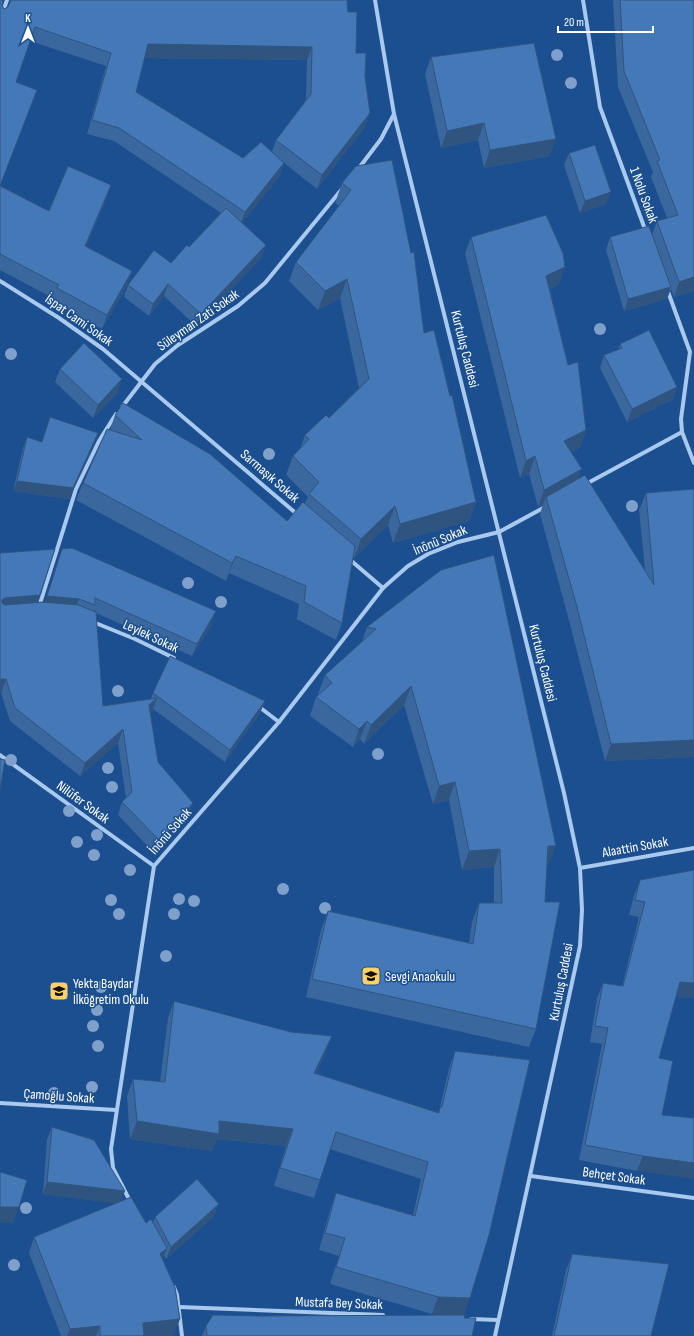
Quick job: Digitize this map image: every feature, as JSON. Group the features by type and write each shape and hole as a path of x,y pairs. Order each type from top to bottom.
{"street":[{"path":"0,20 7,0"},
{"name":"Kurtuluş Caddesi","path":"375,0 394,114 560,778 580,868 582,910 580,946 495,1336"},
{"name":"1 Nolu Sokak","path":"583,0 600,107 649,240"},
{"path":"354,174 381,139 394,114"},
{"name":"Süleyman Zati Sokak","path":"45,612 38,612 67,513 85,468 112,422 155,364 178,345 238,306 259,288 344,186"},
{"name":"İspat Cami Sokak","path":"0,280 60,318 103,349 142,381"},
{"path":"666,285 692,351 681,406 682,432 694,463"},
{"name":"Sarmaşık Sokak","path":"142,381 300,517"},
{"path":"580,487 682,432"},
{"name":"İnönü Sokak","path":"132,1206 118,1180 111,1159 116,1110 154,866 278,722 383,588 408,566 428,554 458,542 499,532 547,506"},
{"path":"342,552 383,588"},
{"name":"Leylek Sokak","path":"88,620 135,639 176,659"},
{"path":"251,701 278,722"},
{"name":"Nilüfer Sokak","path":"0,755 154,866"},
{"name":"Alaattin Sokak","path":"580,868 694,848"},
{"name":"Çamoğlu Sokak","path":"0,1103 116,1110"},
{"name":"Behçet Sokak","path":"531,1176 694,1198"},
{"path":"172,1282 177,1295 182,1336"},
{"name":"Mustafa Bey Sokak","path":"179,1307 386,1316"},
{"path":"466,1319 498,1320"}],"building":[{"path":"0,0 3,0 2,5 4,9 8,7 11,0 347,0 348,12 357,12 356,53 366,53 365,76 370,113 322,175 276,140 311,94 312,47 148,44 136,92 243,158 261,142 284,163 245,212 119,128 92,120 111,53 35,27 16,82 37,90 0,186"},
{"path":"620,0 694,0 694,277 679,282 657,221 678,215 657,161 660,160 624,71"},
{"path":"534,43 556,139 490,150 484,123 447,131 431,57"},
{"path":"595,145 611,192 585,201 569,153"},
{"path":"392,160 411,253 414,252 424,333 434,330 450,396 452,395 476,502 400,524 395,506 361,539 309,494 319,482 293,456 309,439 305,435 326,415 329,418 369,379 347,279 325,291 296,262 351,190 342,183 356,166"},
{"path":"68,166 111,185 85,246 132,271 107,315 57,288 59,285 0,254 0,186 49,211"},
{"path":"226,208 266,245 201,314 168,284 153,304 128,285 154,250 171,263 187,245 189,247"},
{"path":"546,215 563,253 565,267 546,276 568,365 578,362 586,430 564,441 582,469 544,490 535,456 526,461 471,237"},
{"path":"649,226 671,287 628,299 610,237"},
{"path":"649,330 677,387 632,409 604,355 622,348 620,344"},
{"path":"84,343 122,379 98,405 60,369"},
{"path":"123,403 210,454 287,521 303,502 355,546 342,623 304,602 306,586 236,556 232,563 83,483 107,429 142,440 115,415"},
{"path":"50,417 98,433 73,488 17,481 27,437 42,442"},
{"path":"585,475 654,585 646,493 694,489 694,740 611,744 577,607 546,497"},
{"path":"72,548 216,611 197,644 95,598 95,605 79,599 47,596 62,549"},
{"path":"55,549 40,595 5,598 2,600 2,603 5,605 43,602 78,605 96,612 103,706 157,698 149,705 158,762 193,803 160,841 122,802 132,792 123,729 85,763 15,708 6,679 0,679 0,553"},
{"path":"494,555 556,846 548,846 545,902 560,902 536,1029 312,979 328,911 473,944 479,903 502,903 500,849 469,851 455,782 439,786 411,686 371,725 367,721 359,729 316,697 332,683 325,675 376,629 367,627 441,570"},
{"path":"170,656 265,701 230,750 153,693"},
{"path":"0,759 5,760 0,790"},
{"path":"694,870 694,983 680,982 659,1058 673,1061 662,1115 694,1118 694,1163 643,1156 585,1145 608,1028 595,1026 603,983 623,986 645,902 635,900 640,880"},
{"path":"174,1001 291,1032 332,1036 314,1073 439,1113 440,1107 442,1107 455,1051 530,1060 489,1235 470,1298 438,1297 336,1267 345,1238 325,1233 336,1193 415,1216 428,1162 336,1132 320,1180 280,1168 293,1129 219,1121 219,1134 137,1121 133,1079 165,1082"},
{"path":"52,1127 94,1140 125,1191 47,1182"},
{"path":"0,1172 27,1180 19,1207 0,1207"},
{"path":"197,1179 219,1204 171,1247 155,1217"},
{"path":"131,1197 146,1223 151,1219 167,1248 160,1254 175,1287 180,1319 143,1323 144,1336 100,1336 100,1326 70,1329 34,1237"},
{"path":"572,1254 669,1264 651,1336 554,1336"},
{"path":"213,1315 465,1315 464,1318 476,1318 472,1336 207,1336 206,1326"}],"place":[{"name":"Sevgi Anaokulu","path":"371,976"},
{"name":"Yekta Baydar İlköğretim Okulu","path":"59,991"}]}
